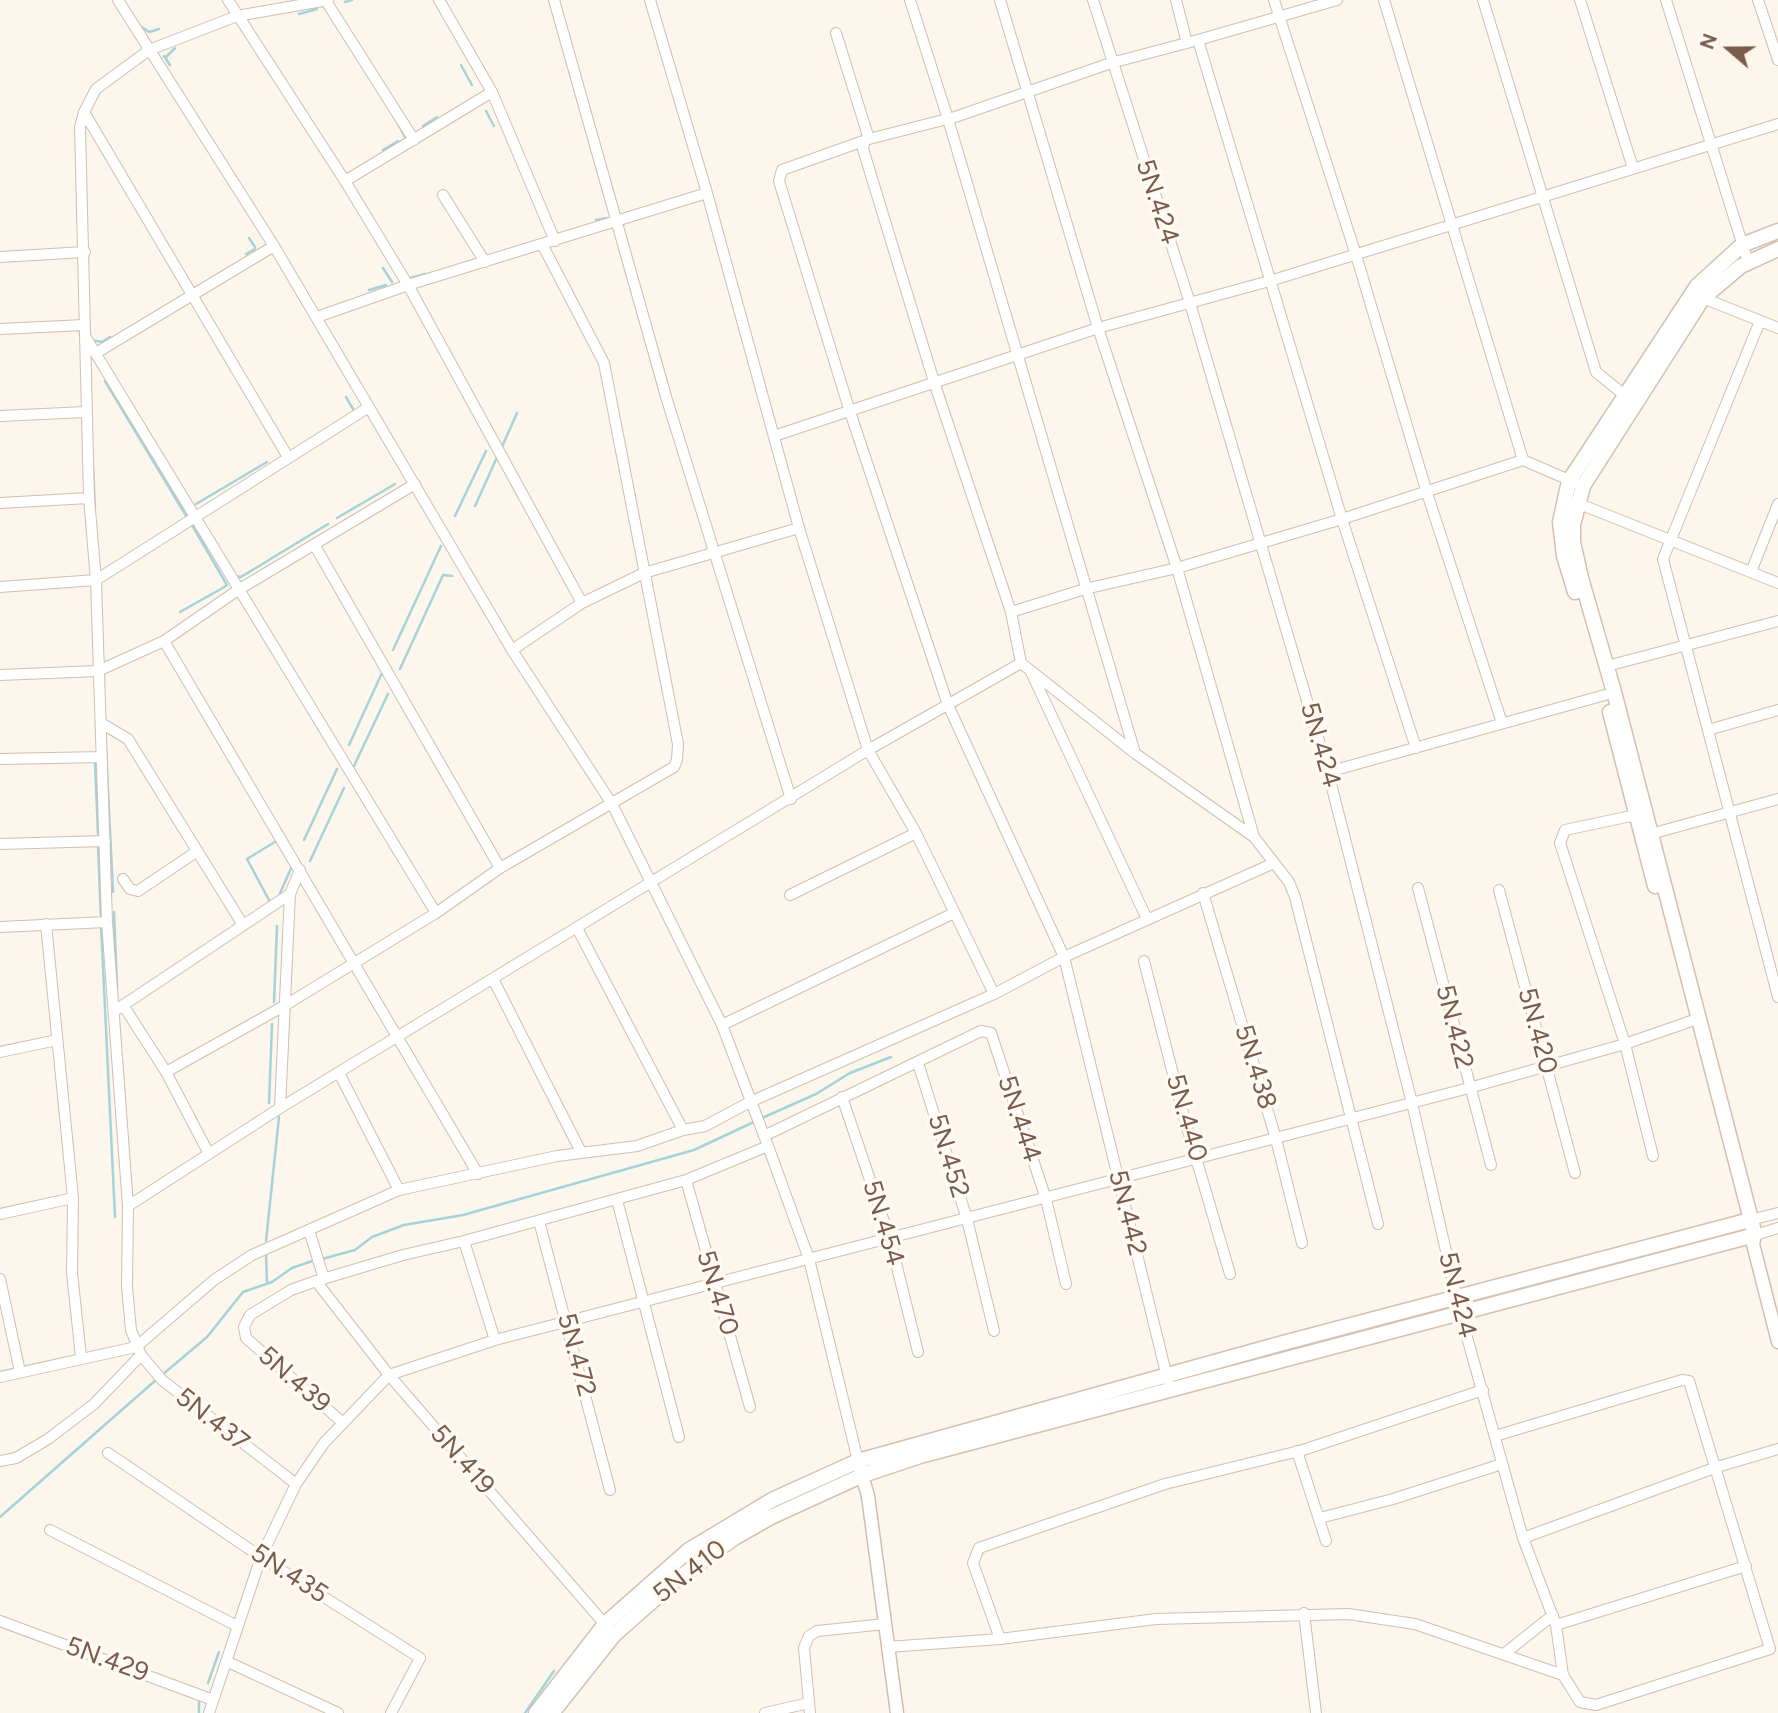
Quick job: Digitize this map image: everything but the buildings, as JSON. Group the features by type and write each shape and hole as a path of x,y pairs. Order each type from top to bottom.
{"main road":[{"path":"1647,835 1636,815 1605,695 1564,556 1560,522 1576,483 1630,400 1698,286 1742,245 1778,231"},
{"path":"1630,400 1703,298 1726,276 1748,262 1778,249"},
{"path":"953,1441 1167,1374 1751,1239 1573,542 1576,483"},
{"path":"953,1441 1171,1391 1746,1221"},
{"name":"5N.410","path":"552,1713 610,1630 734,1538 860,1468 953,1441"},
{"path":"536,1713 610,1630"}],"street":[{"path":"118,0 274,246 512,650 612,804 649,884 722,1025 809,1259 860,1468 897,1713"},
{"path":"228,0 345,181 408,285 582,603"},
{"path":"138,1351 128,1298 128,1206 119,1007 107,922 96,580 89,498 86,412 85,252 80,127 84,112 96,89 149,50 237,16 327,0 414,140"},
{"path":"439,0 492,92 555,241"},
{"path":"554,0 667,400 791,799"},
{"path":"650,0 707,193 799,528 868,750 916,833 994,994"},
{"path":"910,0 1019,355 1085,589 1136,754"},
{"path":"1000,0 1098,328 1177,568 1254,837"},
{"name":"5N.424","path":"1093,0 1190,303 1328,772 1412,1102 1458,1305 1523,1538 1555,1620 1563,1675"},
{"path":"1176,0 1187,43"},
{"path":"1274,0 1356,255 1427,493 1502,723"},
{"path":"867,141 948,119 1111,63 1337,0"},
{"path":"1384,0 1523,460"},
{"path":"1483,0 1596,372 1630,400"},
{"path":"1580,0 1633,168"},
{"path":"1666,0 1748,262"},
{"path":"1758,0 1778,60"},
{"path":"836,33 867,141 863,149 935,385 1011,612 1026,666 1147,919"},
{"path":"1198,40 1273,281 1342,519 1416,748"},
{"path":"345,181 492,92"},
{"path":"84,112 288,457"},
{"path":"774,436 935,385 1098,328 1273,281 1542,195 1778,124"},
{"name":"5N.442","path":"867,141 782,170 779,174 850,412 948,705 1065,957 1082,1036 1171,1391"},
{"path":"317,317 408,285 707,193"},
{"path":"443,195 485,262"},
{"path":"166,1072 284,1006 436,913 500,869 674,767 679,752 604,363 542,244"},
{"path":"96,354 274,246"},
{"path":"0,257 85,252"},
{"path":"1703,298 1778,328"},
{"path":"1760,321 1662,559 1730,812 1774,962 1778,997"},
{"path":"0,329 84,329"},
{"path":"84,329 96,354 196,515 238,590 436,913"},
{"path":"0,587 96,580 369,407"},
{"path":"0,416 86,412"},
{"path":"1011,612 1085,589 1177,568 1427,493 1523,460 1576,483"},
{"path":"0,675 98,671 164,640 238,590 415,484"},
{"path":"0,503 89,498"},
{"path":"1577,503 1778,583"},
{"path":"1751,572 1778,504"},
{"path":"512,650 582,603 644,573 714,555 799,528"},
{"path":"315,546 500,869"},
{"path":"1606,666 1778,621"},
{"path":"164,640 478,1174"},
{"path":"128,1206 280,1108 868,750 948,705 1026,666"},
{"path":"1026,666 1136,754 1254,837 1296,897 1378,1224"},
{"path":"1328,772 1605,695"},
{"path":"1708,730 1778,709"},
{"path":"100,723 121,732 128,739 243,925"},
{"path":"0,759 102,757"},
{"path":"1647,835 1778,799"},
{"path":"1636,815 1565,830 1560,843 1625,1044 1653,1156"},
{"path":"790,895 916,833"},
{"path":"0,844 105,841"},
{"path":"123,879 130,890 138,891 196,852"},
{"path":"0,1461 16,1458 48,1439 94,1404 138,1351 214,1280 252,1255 399,1190 581,1152 598,1153 637,1146 683,1130 705,1126 994,994 1065,957 1203,893 1274,863"},
{"path":"280,1108 290,894 300,870"},
{"name":"5N.422","path":"1418,888 1491,1166"},
{"name":"5N.420","path":"1499,890 1576,1173"},
{"name":"5N.438","path":"1203,893 1276,1139 1302,1243"},
{"path":"119,1007 290,894"},
{"path":"722,1025 954,913"},
{"path":"0,927 107,922"},
{"path":"46,924 73,1198 71,1264 80,1357"},
{"path":"577,928 683,1130"},
{"name":"5N.440","path":"1144,961 1230,1274"},
{"path":"493,979 581,1152"},
{"path":"119,1007 166,1072 209,1154"},
{"path":"209,1713 261,1558 296,1484 342,1422 389,1375 495,1340 1469,1088 1625,1044 1695,1019"},
{"name":"5N.444","path":"918,1063 981,1031 991,1033 1046,1199 1066,1284"},
{"path":"0,1052 57,1040"},
{"path":"309,1230 318,1260 320,1280 403,1255 617,1200 686,1180 766,1141 842,1097 918,1063"},
{"name":"5N.452","path":"918,1063 967,1219 994,1331"},
{"path":"339,1073 399,1190"},
{"name":"5N.454","path":"842,1097 890,1239 918,1352"},
{"name":"5N.470","path":"686,1180 750,1407"},
{"path":"0,1214 73,1198"},
{"path":"617,1200 679,1437"},
{"path":"1746,1221 1778,1213"},
{"name":"5N.472","path":"539,1220 610,1490"},
{"path":"1778,1228 1751,1239 1778,1342"},
{"path":"464,1241 495,1340"},
{"path":"0,1279 20,1373"},
{"name":"5N.439","path":"320,1280 291,1290 250,1315 244,1327 246,1338 342,1422"},
{"name":"5N.419","path":"320,1280 389,1375 610,1630"},
{"path":"0,1377 80,1357 138,1351"},
{"name":"5N.437","path":"138,1351 183,1399 296,1484"},
{"path":"1495,1436 1682,1380 1693,1386 1771,1644 1767,1652 1596,1705 1580,1702"},
{"path":"1000,1639 973,1563 979,1548 1165,1485 1297,1451 1483,1390"},
{"path":"1523,1538 1717,1467 1778,1449"},
{"path":"1297,1451 1326,1541"},
{"name":"5N.435","path":"108,1453 261,1558 420,1658 391,1713"},
{"path":"1320,1518 1393,1499 1502,1464"},
{"path":"50,1530 237,1626"},
{"path":"1504,1654 1555,1620 1746,1566"},
{"path":"1304,1613 1316,1713"},
{"path":"887,1647 1000,1639 1156,1619 1304,1613 1382,1617 1415,1624 1563,1675 1580,1702 1583,1713"},
{"name":"5N.429","path":"0,1621 213,1700"},
{"path":"765,1713 810,1708 804,1648 809,1636 817,1631 885,1624"},
{"path":"226,1661 338,1713"}],"waterway":[{"path":"345,2 352,0"},
{"path":"299,14 317,9"},
{"path":"140,26 149,32 159,29"},
{"path":"166,57 175,48"},
{"path":"164,56 170,65"},
{"path":"461,65 472,85"},
{"path":"486,111 494,126"},
{"path":"423,126 437,117"},
{"path":"397,122 405,137"},
{"path":"383,150 398,141"},
{"path":"596,220 607,218"},
{"path":"249,238 255,247"},
{"path":"246,254 255,249"},
{"path":"383,268 392,282"},
{"path":"410,278 425,274"},
{"path":"369,290 386,285"},
{"path":"91,340 102,342 110,337"},
{"path":"105,381 188,519"},
{"path":"346,397 353,409"},
{"path":"501,449 517,413"},
{"path":"455,516 486,451"},
{"path":"475,506 498,455"},
{"path":"196,504 267,462"},
{"path":"93,467 95,510"},
{"path":"337,518 395,484"},
{"path":"235,576 241,577 328,524"},
{"path":"192,525 227,585 221,589"},
{"path":"393,650 441,546"},
{"path":"400,669 443,575 452,576"},
{"path":"180,612 219,590"},
{"path":"349,745 381,675"},
{"path":"354,766 388,694"},
{"path":"106,750 113,892"},
{"path":"95,762 98,834"},
{"path":"304,840 337,769"},
{"path":"310,861 344,788"},
{"path":"270,902 247,859 278,840"},
{"path":"98,845 101,919"},
{"path":"278,898 292,866"},
{"path":"114,912 117,987"},
{"path":"101,925 115,1217"},
{"path":"274,1002 277,926"},
{"path":"269,1103 272,1024"},
{"path":"762,1118 816,1094 850,1073 891,1057"},
{"path":"266,1241 279,1117"},
{"path":"322,1259 355,1250 372,1237 404,1225 463,1215 694,1150 756,1121"},
{"path":"266,1254 267,1284"},
{"path":"162,1375 207,1337 243,1292 272,1282 292,1268 315,1260"},
{"path":"0,1517 157,1379"},
{"path":"208,1683 219,1652"},
{"path":"525,1713 554,1671"},
{"path":"199,1700 199,1713"}]}
